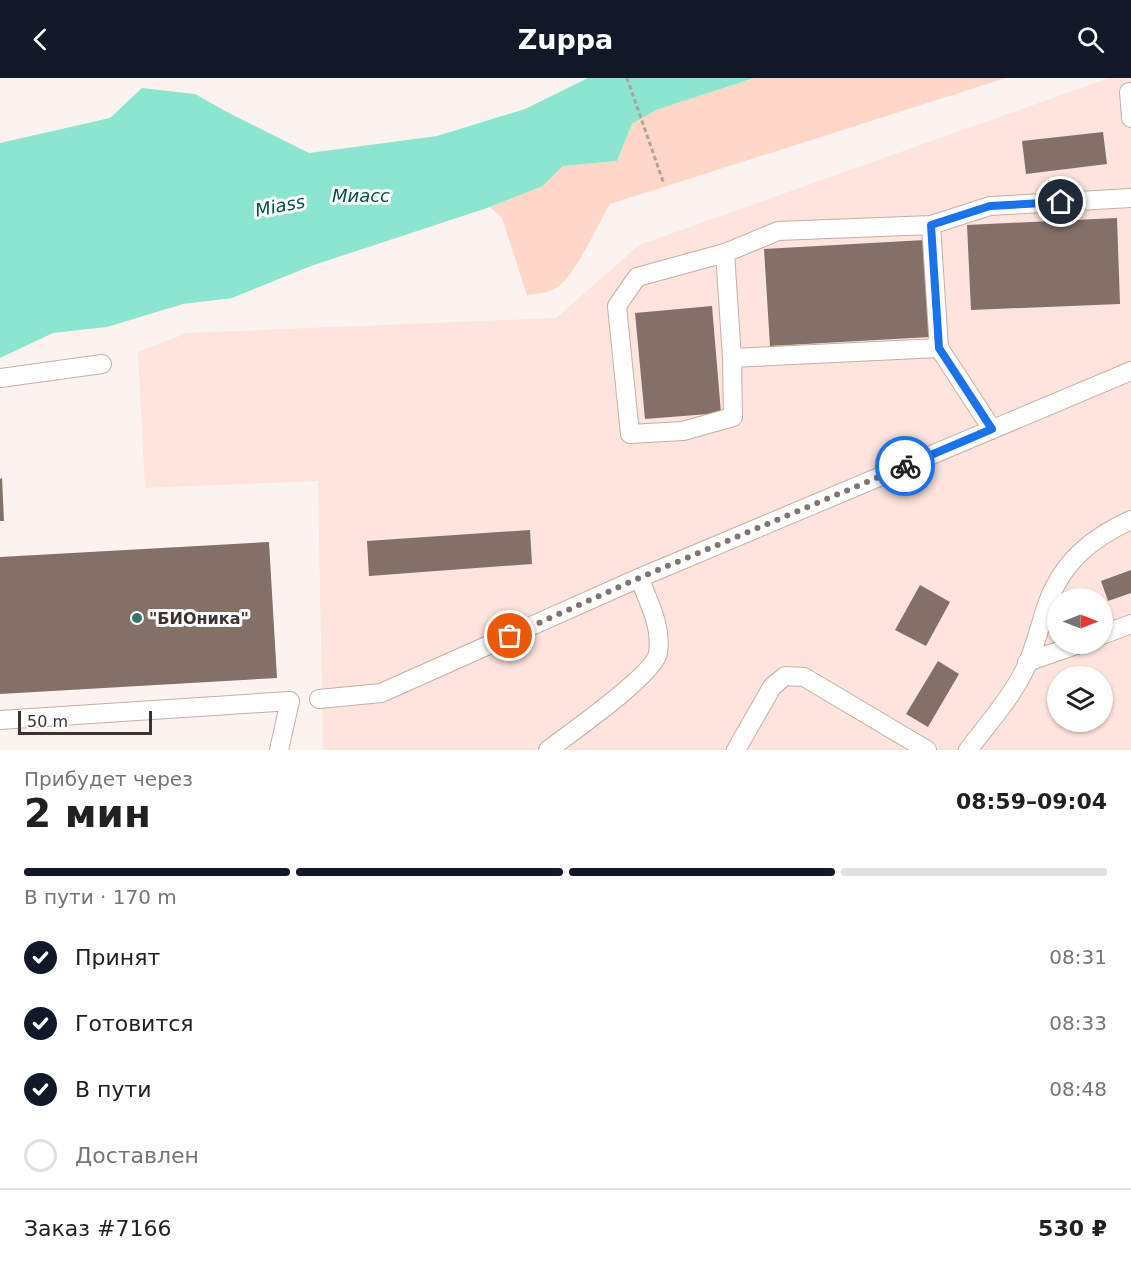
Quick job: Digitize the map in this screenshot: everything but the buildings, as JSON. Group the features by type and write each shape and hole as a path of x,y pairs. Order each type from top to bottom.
{"lane":[{"path":"1131,92 1129,92 1131,118"},
{"path":"725,253 732,358 733,417 683,431 630,434 617,306 637,277 725,253 778,231 931,225 990,206 1131,198"},
{"path":"931,225 939,348 992,429"},
{"path":"732,358 939,348"},
{"path":"0,378 102,364"},
{"path":"319,699 381,693 639,578 1131,371"},
{"path":"968,750 992,720 1022,675 1038,637 1048,601 1063,570 1084,548 1109,530 1131,520"},
{"path":"548,750 640,679 658,656 658,626 639,578"},
{"path":"1113,631 1131,624"},
{"path":"1028,662 1051,654"},
{"path":"736,750 772,687 785,676 804,677 927,750"},
{"path":"0,720 290,701 279,750"}],"path":[{"path":"627,78 664,184"}],"shaded area":[{"path":"754,78 1006,78 610,204 578,262 564,282 550,291 527,295 502,218 490,207 543,186 563,166 617,161 632,124 656,110"},
{"path":"1109,78 1131,78 1131,750 323,750 318,481 145,488 138,352 187,333 556,318 639,245"}],"water":[{"path":"588,78 754,78 656,110 632,124 617,161 563,166 543,186 490,207 311,266 232,298 183,304 107,327 53,333 0,358 0,143 110,118 142,88 195,94 309,153 437,136 525,109"}],"way so far":[{"path":"510,636 639,578 905,466"}],"place":[{"name":"\"БИОника\"","path":"137,618"}],"route":[{"path":"905,466 992,429 939,348 931,225 990,206 1061,202"}],"water label":[{"name":"Миасс","path":"361,196"},
{"name":"Miass","path":"280,206"}]}
